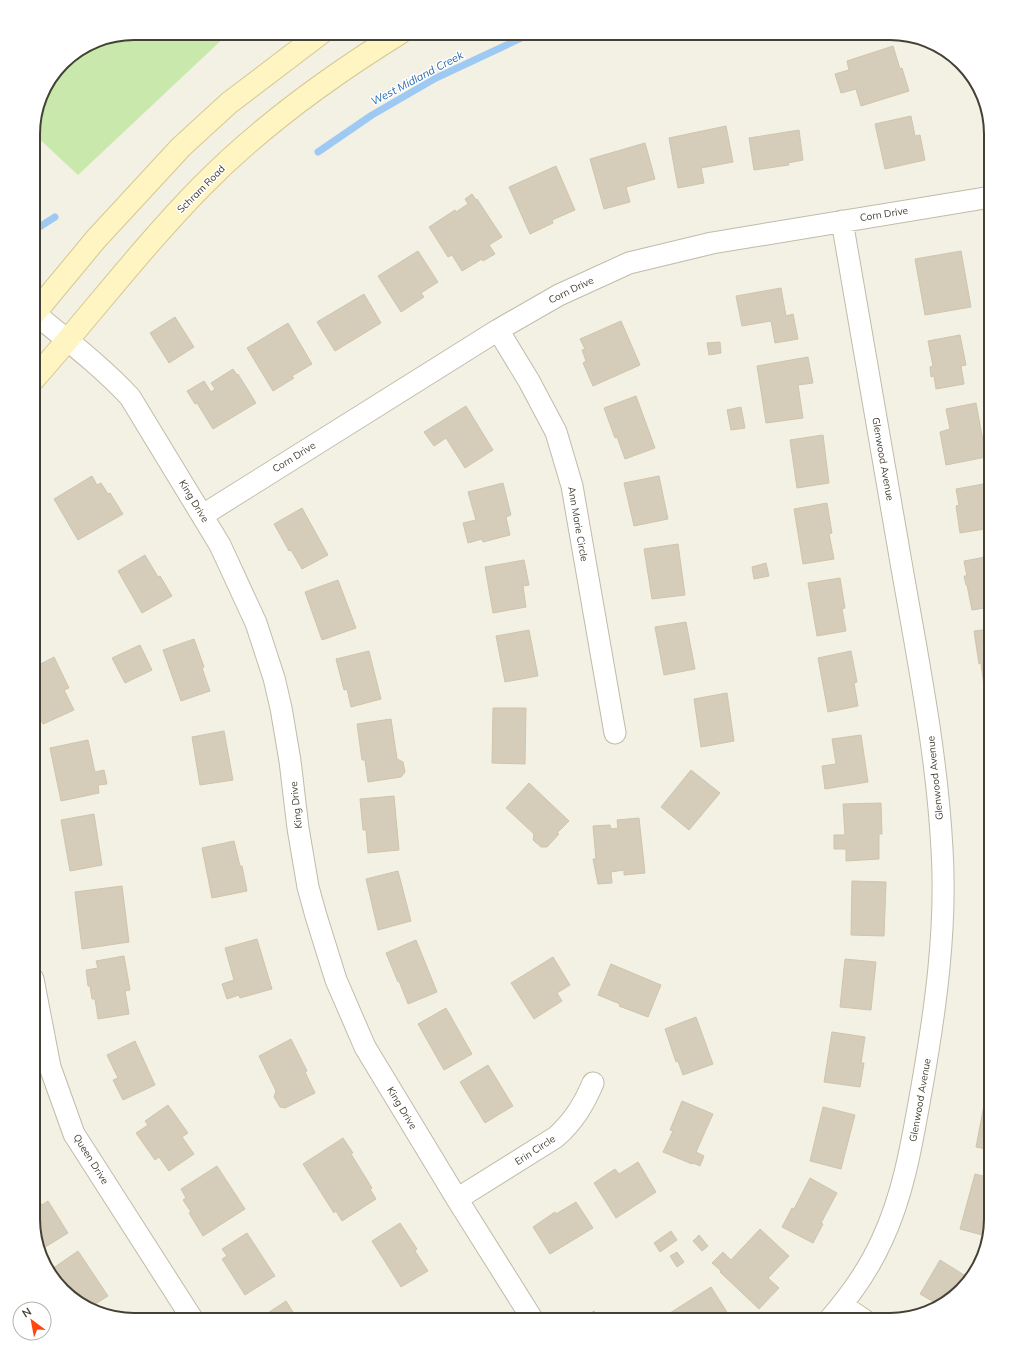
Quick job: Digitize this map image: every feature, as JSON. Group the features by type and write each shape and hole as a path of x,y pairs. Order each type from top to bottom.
{"main road":[{"path":"40,307 96,239 181,147 229,103 312,40"},
{"name":"Schram Road","path":"40,372 132,265 208,181 246,146 287,112 389,40"}],"street":[{"name":"Corn Drive","path":"203,515 498,330 559,295 629,263 712,243 984,198"},
{"name":"Glenwood Avenue","path":"835,1313 863,1275 882,1241 893,1213 910,1154 932,1030 942,927 942,851 930,732 842,221"},
{"name":"King Drive","path":"40,319 114,380 130,397 220,545 256,623 274,678 290,761 298,828 308,887 336,980 365,1047 457,1200 529,1313"},
{"name":"Ann Marie Circle","path":"498,330 529,381 556,432 572,486 615,733"},
{"name":"Queen Drive","path":"40,1016 50,1067 74,1134 189,1313"},
{"name":"Erin Circle","path":"457,1200 556,1137 576,1116 593,1083"}],"green space":[{"path":"134,40 222,40 78,175 40,140 42,116 47,98 56,82 68,68 82,56 98,47 116,42"}],"building":[{"path":"893,46 909,91 861,106 856,89 841,93 835,74 849,70 847,61"},
{"path":"911,116 915,136 920,135 925,160 885,169 875,124"},
{"path":"726,126 733,162 701,168 704,183 678,188 669,138"},
{"path":"799,130 803,160 788,163 789,165 754,170 749,138"},
{"path":"645,143 655,179 626,187 630,202 604,209 590,159"},
{"path":"556,166 575,210 552,220 553,223 530,234 509,187"},
{"path":"472,194 476,200 477,199 502,237 489,245 495,254 483,261 482,259 462,271 452,255 448,257 429,227 455,210 456,212 468,204 465,199"},
{"path":"418,251 438,282 421,293 424,297 401,312 378,276"},
{"path":"961,251 971,307 925,315 915,259"},
{"path":"781,288 786,316 793,314 798,339 775,343 771,321 742,326 736,296"},
{"path":"364,294 381,323 335,351 317,322"},
{"path":"175,317 194,347 169,363 150,333"},
{"path":"621,321 640,365 593,386 583,363 586,361 582,350 585,349 580,339"},
{"path":"288,323 312,364 292,376 294,378 273,391 247,348"},
{"path":"960,335 966,365 961,366 964,384 936,389 934,376 931,377 930,367 933,366 928,341"},
{"path":"720,342 721,353 709,355 707,343"},
{"path":"808,357 813,383 798,385 803,418 766,423 757,366"},
{"path":"233,369 237,375 238,374 256,403 213,429 197,403 195,404 187,391 204,381 211,392 215,389 211,383"},
{"path":"636,396 655,448 625,459 617,437 615,438 604,408"},
{"path":"976,403 984,446 984,457 946,465 940,432 950,429 946,409"},
{"path":"466,406 493,450 465,468 446,438 434,446 424,432"},
{"path":"741,407 745,428 731,430 727,410"},
{"path":"823,435 829,483 797,488 790,440"},
{"path":"92,476 97,485 101,483 108,494 110,493 123,514 78,540 54,499"},
{"path":"659,476 668,519 634,526 624,483"},
{"path":"503,483 511,515 506,517 510,535 483,542 482,539 468,543 463,523 476,520 468,492"},
{"path":"984,484 984,529 960,533 956,506 959,505 956,489"},
{"path":"827,503 832,533 829,534 834,559 803,564 794,509"},
{"path":"302,508 328,555 302,569 291,550 289,551 274,524"},
{"path":"678,544 685,595 652,599 644,549"},
{"path":"145,555 158,577 160,576 172,596 142,613 118,571"},
{"path":"984,557 984,608 972,610 964,576 967,576 964,561"},
{"path":"524,560 529,585 523,586 526,607 493,613 485,567"},
{"path":"766,563 769,576 754,579 752,567"},
{"path":"840,578 845,608 842,609 846,631 817,636 808,583"},
{"path":"338,580 356,628 322,640 305,592"},
{"path":"686,622 695,669 664,675 655,627"},
{"path":"529,630 538,676 505,682 496,636"},
{"path":"984,630 984,686 981,663 979,664 974,631"},
{"path":"194,639 204,667 202,668 210,691 181,701 163,650"},
{"path":"140,645 152,670 125,683 112,658"},
{"path":"369,651 381,699 351,707 347,689 344,690 336,659"},
{"path":"851,651 857,682 854,683 858,706 828,712 818,658"},
{"path":"54,657 69,688 64,690 74,710 43,724 40,718 40,664"},
{"path":"727,693 734,741 701,747 694,699"},
{"path":"493,708 526,708 525,764 492,763"},
{"path":"391,719 397,759 403,762 405,772 401,777 368,782 365,760 362,760 357,724"},
{"path":"224,731 233,780 200,785 192,737"},
{"path":"861,735 868,782 825,789 822,766 836,764 832,739"},
{"path":"88,740 95,772 104,770 107,784 98,785 99,793 61,801 50,748"},
{"path":"691,770 720,793 689,830 661,807"},
{"path":"529,783 569,821 557,833 559,834 547,847 541,847 533,840 534,834 506,808"},
{"path":"394,796 399,850 368,853 366,830 363,830 360,799"},
{"path":"881,803 882,834 879,834 879,859 846,861 846,849 834,849 834,835 845,835 843,804"},
{"path":"94,814 102,865 70,871 61,820"},
{"path":"639,818 645,873 624,875 624,870 611,872 612,883 598,884 593,859 596,859 593,826 610,825 611,829 618,828 617,820"},
{"path":"234,841 240,866 242,866 247,891 212,898 202,848"},
{"path":"398,871 411,921 378,930 366,879"},
{"path":"852,881 886,882 884,936 851,935"},
{"path":"122,886 129,942 82,949 75,892"},
{"path":"257,939 272,989 240,998 239,995 227,999 222,984 234,980 225,948"},
{"path":"416,940 437,992 408,1004 386,953"},
{"path":"124,956 130,990 125,991 129,1014 98,1019 95,999 92,999 90,986 88,986 86,970 98,968 96,961"},
{"path":"553,957 570,985 557,993 562,1001 534,1019 511,983"},
{"path":"845,959 876,962 871,1010 840,1007"},
{"path":"611,964 661,985 648,1017 619,1006 620,1004 598,995"},
{"path":"446,1008 472,1054 444,1070 418,1024"},
{"path":"696,1017 713,1064 683,1075 678,1061 676,1062 665,1029"},
{"path":"832,1032 865,1037 861,1063 864,1063 860,1087 824,1082"},
{"path":"291,1039 307,1071 305,1072 315,1093 285,1108 280,1107 274,1097 276,1091 259,1056"},
{"path":"135,1041 155,1085 123,1100 113,1080 118,1078 107,1055"},
{"path":"488,1065 513,1106 485,1123 460,1082"},
{"path":"682,1101 713,1114 696,1152 704,1156 700,1166 663,1152 673,1131 670,1130"},
{"path":"168,1105 188,1133 182,1137 194,1154 169,1171 159,1157 155,1160 136,1133 148,1125 145,1121"},
{"path":"984,1105 984,1149 976,1147"},
{"path":"823,1107 855,1115 841,1169 810,1161"},
{"path":"343,1138 372,1188 370,1189 376,1199 342,1221 336,1211 334,1213 303,1164"},
{"path":"638,1162 656,1192 616,1218 594,1183 615,1169 619,1174"},
{"path":"217,1166 245,1209 203,1236 189,1213 191,1212 183,1200 186,1198 181,1189"},
{"path":"975,1174 984,1176 984,1219 982,1235 960,1229"},
{"path":"810,1178 837,1193 821,1223 823,1224 813,1243 782,1227 792,1208 794,1209"},
{"path":"48,1201 68,1233 44,1247 41,1231 40,1202 42,1205"},
{"path":"576,1202 593,1228 550,1254 533,1227 555,1212 556,1214"},
{"path":"400,1223 417,1249 415,1251 428,1271 401,1287 372,1241"},
{"path":"760,1229 789,1256 768,1278 779,1288 759,1309 712,1263 723,1252 731,1260"},
{"path":"671,1231 677,1240 660,1252 654,1243"},
{"path":"247,1233 275,1276 245,1295 222,1259 227,1256 222,1249"},
{"path":"699,1235 708,1246 702,1251 693,1241"},
{"path":"78,1251 108,1296 95,1304 72,1290 63,1281 54,1268"},
{"path":"677,1252 684,1262 677,1267 670,1256"},
{"path":"940,1260 965,1275 952,1290 934,1302 920,1294"},
{"path":"711,1287 728,1313 670,1313"},
{"path":"286,1301 294,1313 268,1313"}],"waterway":[{"name":"West Midland Creek","path":"318,152 372,115 436,78 517,40"},
{"name":"West Midland Creek","path":"40,227 55,217"}]}
